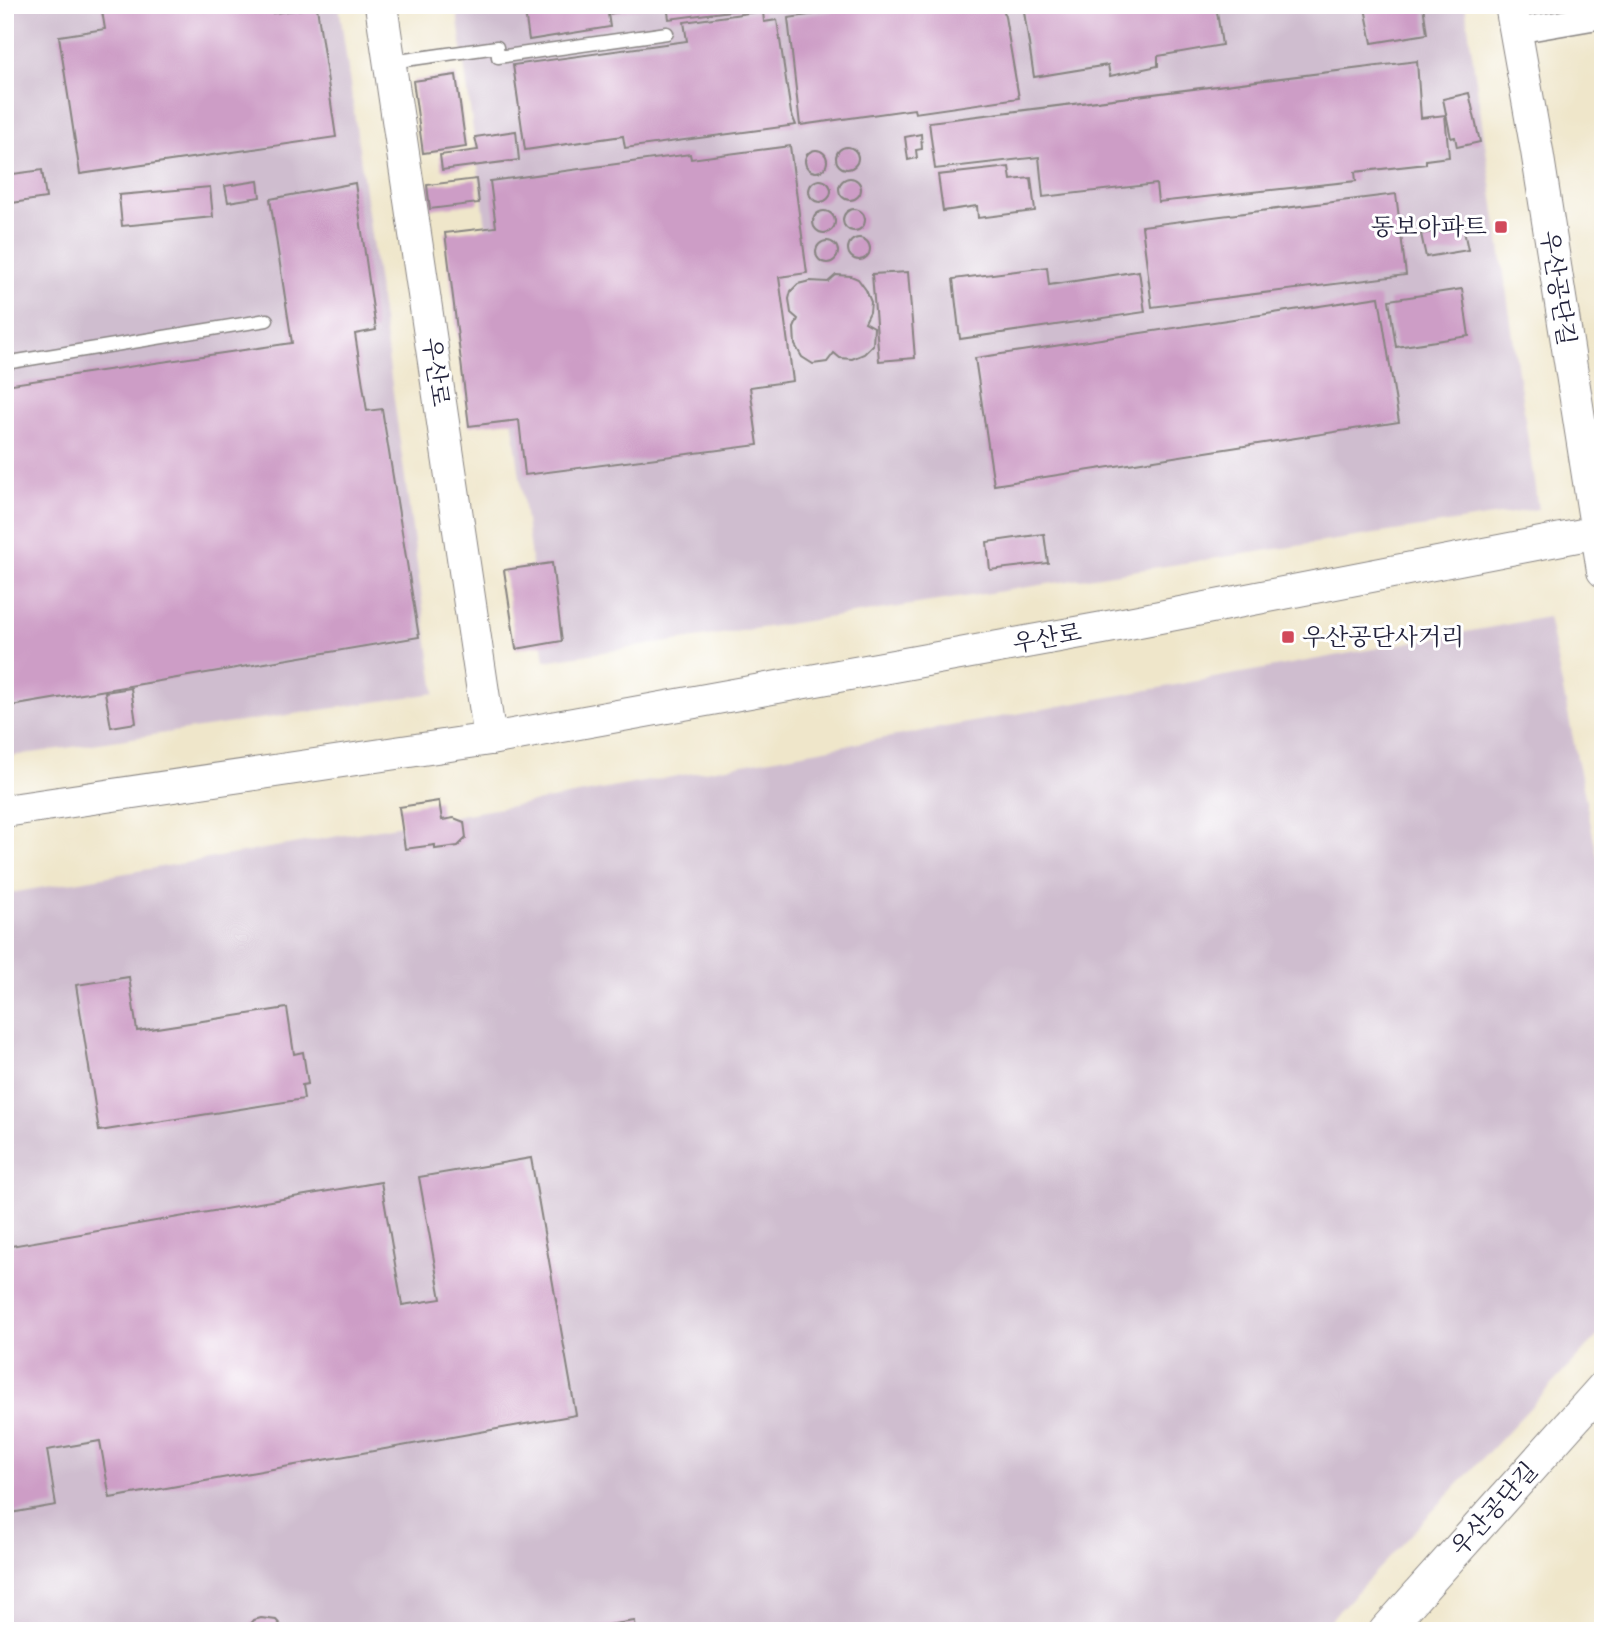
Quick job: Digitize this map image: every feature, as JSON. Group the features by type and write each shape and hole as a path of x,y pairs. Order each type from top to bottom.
{"street":[{"name":"우산로","path":"381,5 490,739"},
{"path":"1513,18 1603,16"},
{"name":"우산공단길","path":"1513,18 1537,151 1599,532 1603,571"},
{"name":"우산로","path":"5,811 490,739 1103,628 1599,532"},
{"name":"우산공단길","path":"1385,1631 1603,1387"}],"lane":[{"path":"391,62 497,47 498,57 667,33"},
{"path":"5,363 267,320"}],"shaded area":[{"path":"5,5 339,5 435,693 5,757"},
{"path":"456,5 1465,5 1538,509 545,661"},
{"path":"1548,617 1603,884 1603,1330 1320,1631 5,1631 5,894 518,805"}],"building":[{"path":"101,5 272,5 273,13 317,7 336,137 80,174 59,36 105,29"},
{"path":"524,5 649,7 608,14 610,27 529,40"},
{"path":"667,5 761,5 761,7 669,19"},
{"path":"1003,5 1019,98 915,113 914,109 800,125 788,18 842,10 843,7"},
{"path":"1023,5 1216,5 1222,45 1158,56 1158,66 1110,76 1108,65 1034,77"},
{"path":"1378,5 1423,5 1427,34 1372,43 1365,8"},
{"path":"763,11 764,22 777,20 791,113 796,125 625,148 623,136 525,150 513,65 687,41 684,22"},
{"path":"1417,61 1421,118 1445,115 1449,157 1426,160 1426,164 1355,172 1356,181 1158,202 1156,184 1043,197 1039,157 935,169 929,122"},
{"path":"456,75 466,147 423,153 413,81"},
{"path":"1469,93 1480,142 1457,147 1455,137 1451,138 1443,99"},
{"path":"516,131 519,160 442,170 440,155 478,150 475,137"},
{"path":"921,134 922,149 916,150 917,158 908,160 905,137"},
{"path":"790,146 807,273 779,277 793,381 750,387 758,445 525,475 519,420 469,426 445,233 496,227 490,181 690,154 691,159"},
{"path":"847,147 855,150 858,158 855,166 847,169 839,166 836,158 839,150"},
{"path":"816,150 826,157 827,161 820,171 816,172 806,165 805,161 812,151"},
{"path":"1009,167 1011,180 1031,178 1035,211 978,218 977,206 943,211 938,175"},
{"path":"42,170 46,198 5,204 5,175"},
{"path":"850,178 858,181 861,189 858,197 850,200 842,197 839,189 842,181"},
{"path":"476,179 479,203 430,209 427,185"},
{"path":"820,180 830,187 831,191 824,201 820,202 810,195 809,191 816,181"},
{"path":"258,181 260,197 228,202 225,186"},
{"path":"355,183 376,330 355,334 367,411 382,409 419,637 5,707 5,385 292,343 270,199"},
{"path":"210,187 213,217 122,226 119,195"},
{"path":"1396,194 1406,275 1152,307 1142,226"},
{"path":"854,209 864,216 865,220 858,230 854,231 844,224 843,220 850,210"},
{"path":"824,211 832,214 835,222 832,230 824,233 816,230 813,222 816,214"},
{"path":"1463,226 1468,250 1426,257 1421,234"},
{"path":"859,238 869,245 870,249 863,259 859,260 849,253 848,249 855,239"},
{"path":"827,241 835,244 838,252 835,260 827,263 819,260 816,252 819,244"},
{"path":"1047,267 1049,285 1139,271 1145,312 960,339 953,279"},
{"path":"908,272 915,358 879,361 872,274"},
{"path":"836,275 858,279 866,290 871,302 865,322 874,327 873,345 864,354 852,359 840,358 834,353 827,362 813,364 802,357 795,345 794,328 798,319 791,313 791,291 798,284 810,281 828,282"},
{"path":"1462,289 1469,336 1396,347 1389,300"},
{"path":"1379,297 1399,422 994,485 975,358"},
{"path":"1044,534 1048,563 990,570 987,542"},
{"path":"552,563 562,641 516,649 504,570"},
{"path":"131,688 136,723 111,727 105,692"},
{"path":"439,801 442,820 454,818 464,822 466,838 458,846 435,849 435,845 405,849 399,807"},
{"path":"129,977 137,1031 287,1008 294,1054 303,1052 308,1084 302,1085 304,1099 99,1131 76,985"},
{"path":"531,1158 576,1415 110,1498 100,1441 47,1450 56,1505 5,1514 5,1247 381,1182 402,1305 441,1299 419,1177"},
{"path":"254,1620 276,1620 286,1631 245,1631"},
{"path":"635,1621 636,1631 579,1631 579,1629"}],"place":[{"name":"동보아파트","path":"1501,227"},
{"name":"우산공단사거리","path":"1288,637"}]}
